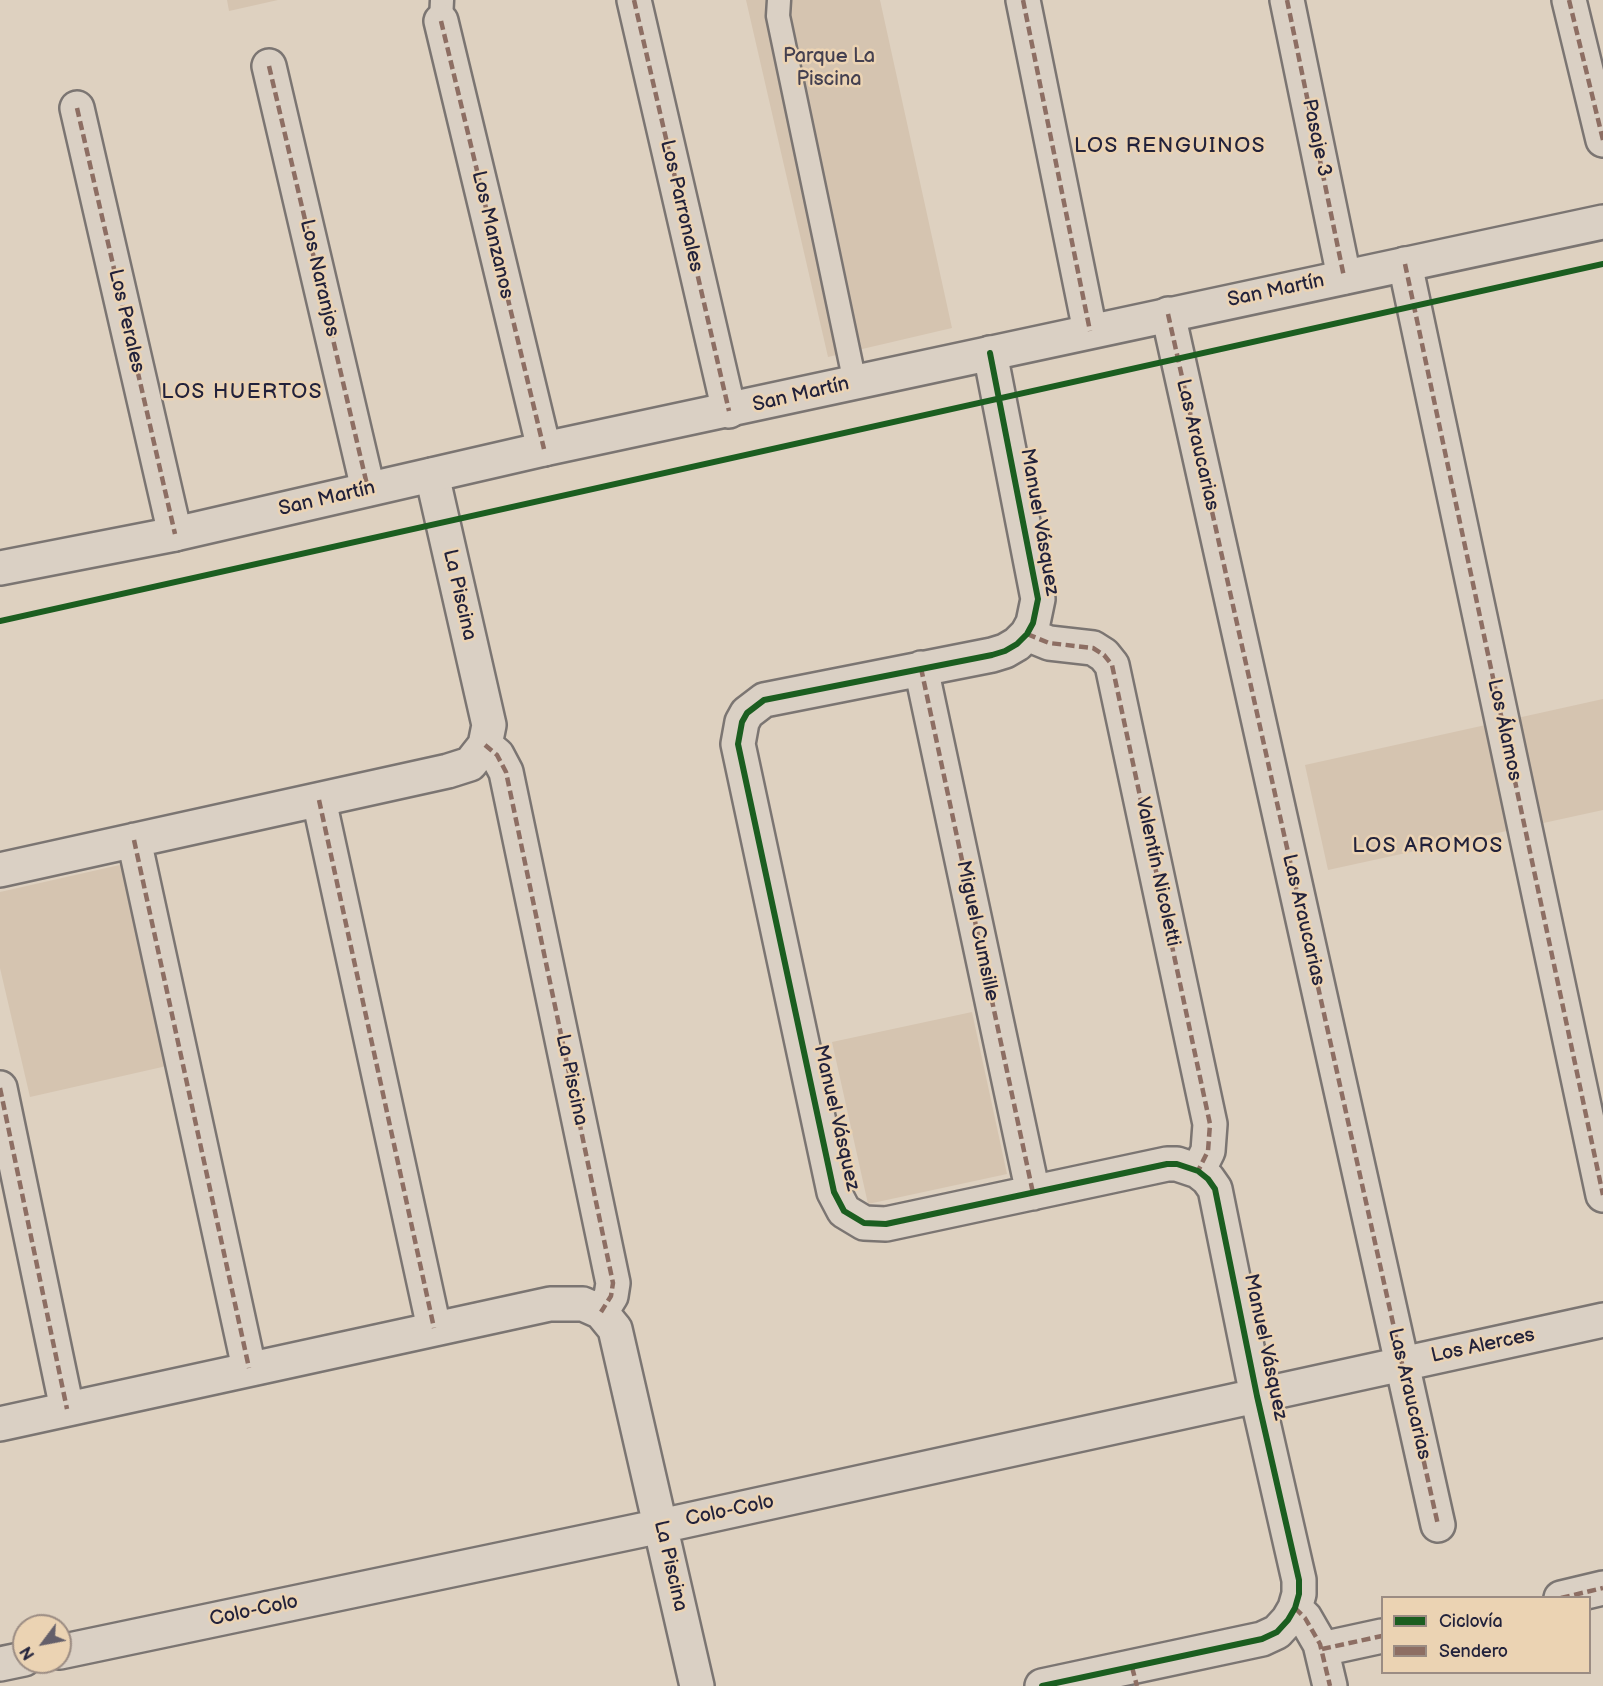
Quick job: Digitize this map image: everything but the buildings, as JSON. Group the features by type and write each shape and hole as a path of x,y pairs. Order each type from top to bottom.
{"street":[{"name":"Los Parronales","path":"634,0 729,411"},
{"path":"1023,0 1090,331"},
{"name":"Pasaje 3","path":"1287,0 1344,277"},
{"path":"1569,0 1603,140"},
{"name":"Los Manzanos","path":"441,11 544,450"},
{"name":"Los Naranjos","path":"269,66 368,489"},
{"name":"Los Perales","path":"77,108 175,534"},
{"name":"San Martín","path":"0,567 175,534 544,450 1603,222"},
{"name":"Los Álamos","path":"1405,264 1603,1195"},
{"name":"Las Araucarias","path":"1168,314 1438,1525"},
{"name":"Manuel Vásquez","path":"990,353 1038,599 1033,623 1027,634 1005,651 764,700 747,713 739,733 738,744 834,1192 844,1211 864,1223 886,1224 1167,1164 1177,1164 1198,1171 1208,1179 1219,1201 1257,1396 1299,1580 1299,1594 1295,1608"},
{"name":"La Piscina","path":"432,475 489,725 484,745 497,755 506,772 613,1283 611,1296 601,1312 615,1329 697,1686"},
{"name":"Valentín Nicoletti","path":"1027,634 1049,643 1093,648 1104,655 1112,665 1210,1124 1208,1151 1198,1171"},
{"name":"Miguel Cumsille","path":"921,668 1033,1193"},
{"path":"0,870 448,771 470,764 484,745"},
{"path":"319,800 434,1328"},
{"path":"134,840 249,1368"},
{"path":"0,1088 67,1409"},
{"path":"0,1424 550,1304 583,1304 601,1312"},
{"name":"Los Alerces","path":"1257,1396 1603,1320"},
{"name":"Colo-Colo","path":"72,1649 661,1526 1257,1396"},
{"path":"1569,1596 1603,1588"},
{"path":"1042,1686 1135,1677 1262,1640 1276,1632 1288,1620 1295,1608 1313,1630 1322,1650 1330,1686"},
{"path":"1322,1650 1381,1636"}],"lane":[{"path":"779,0 778,16 855,383"}],"green space":[{"path":"227,0 278,0 229,11"},
{"name":"Parque La Piscina","path":"746,0 880,0 952,328 828,357"},
{"path":"1603,699 1603,810 1328,870 1305,765"},
{"path":"124,864 171,1065 30,1097 0,968 0,892"},
{"path":"972,1012 1007,1174 868,1204 832,1042"}],"marked path":[{"path":"634,0 729,411"},
{"path":"1023,0 1090,331"},
{"path":"1287,0 1344,277"},
{"path":"1569,0 1603,140"},
{"path":"441,21 544,449"},
{"path":"269,66 368,489"},
{"path":"77,108 175,534"},
{"path":"1405,264 1603,1195"},
{"path":"1168,314 1438,1525"},
{"path":"1027,634 1049,643 1093,648 1104,655 1112,665 1210,1124 1208,1151 1198,1171"},
{"path":"921,668 1033,1193"},
{"path":"485,745 497,755 506,772 613,1283 611,1296 601,1312"},
{"path":"319,800 434,1328"},
{"path":"134,840 249,1368"},
{"path":"0,1088 67,1409"},
{"path":"1569,1596 1603,1588"},
{"path":"1295,1608 1305,1618 1320,1644 1330,1686"},
{"path":"1322,1649 1381,1636"},
{"path":"1132,1667 1137,1686"}],"cycle path":[{"path":"0,621 1603,264"},
{"path":"990,353 1038,599 1033,623 1027,634 1017,644 992,655 764,700 747,713 742,722 738,744 834,1192 844,1211 864,1223 886,1224 1167,1164 1177,1164 1198,1171 1215,1189 1257,1396 1299,1580 1299,1594 1295,1608 1277,1632 1262,1639 1042,1686"}],"district":[{"name":"LOS RENGUINOS","path":"1170,147"},
{"name":"LOS HUERTOS","path":"242,393"},
{"name":"LOS AROMOS","path":"1428,847"}]}
